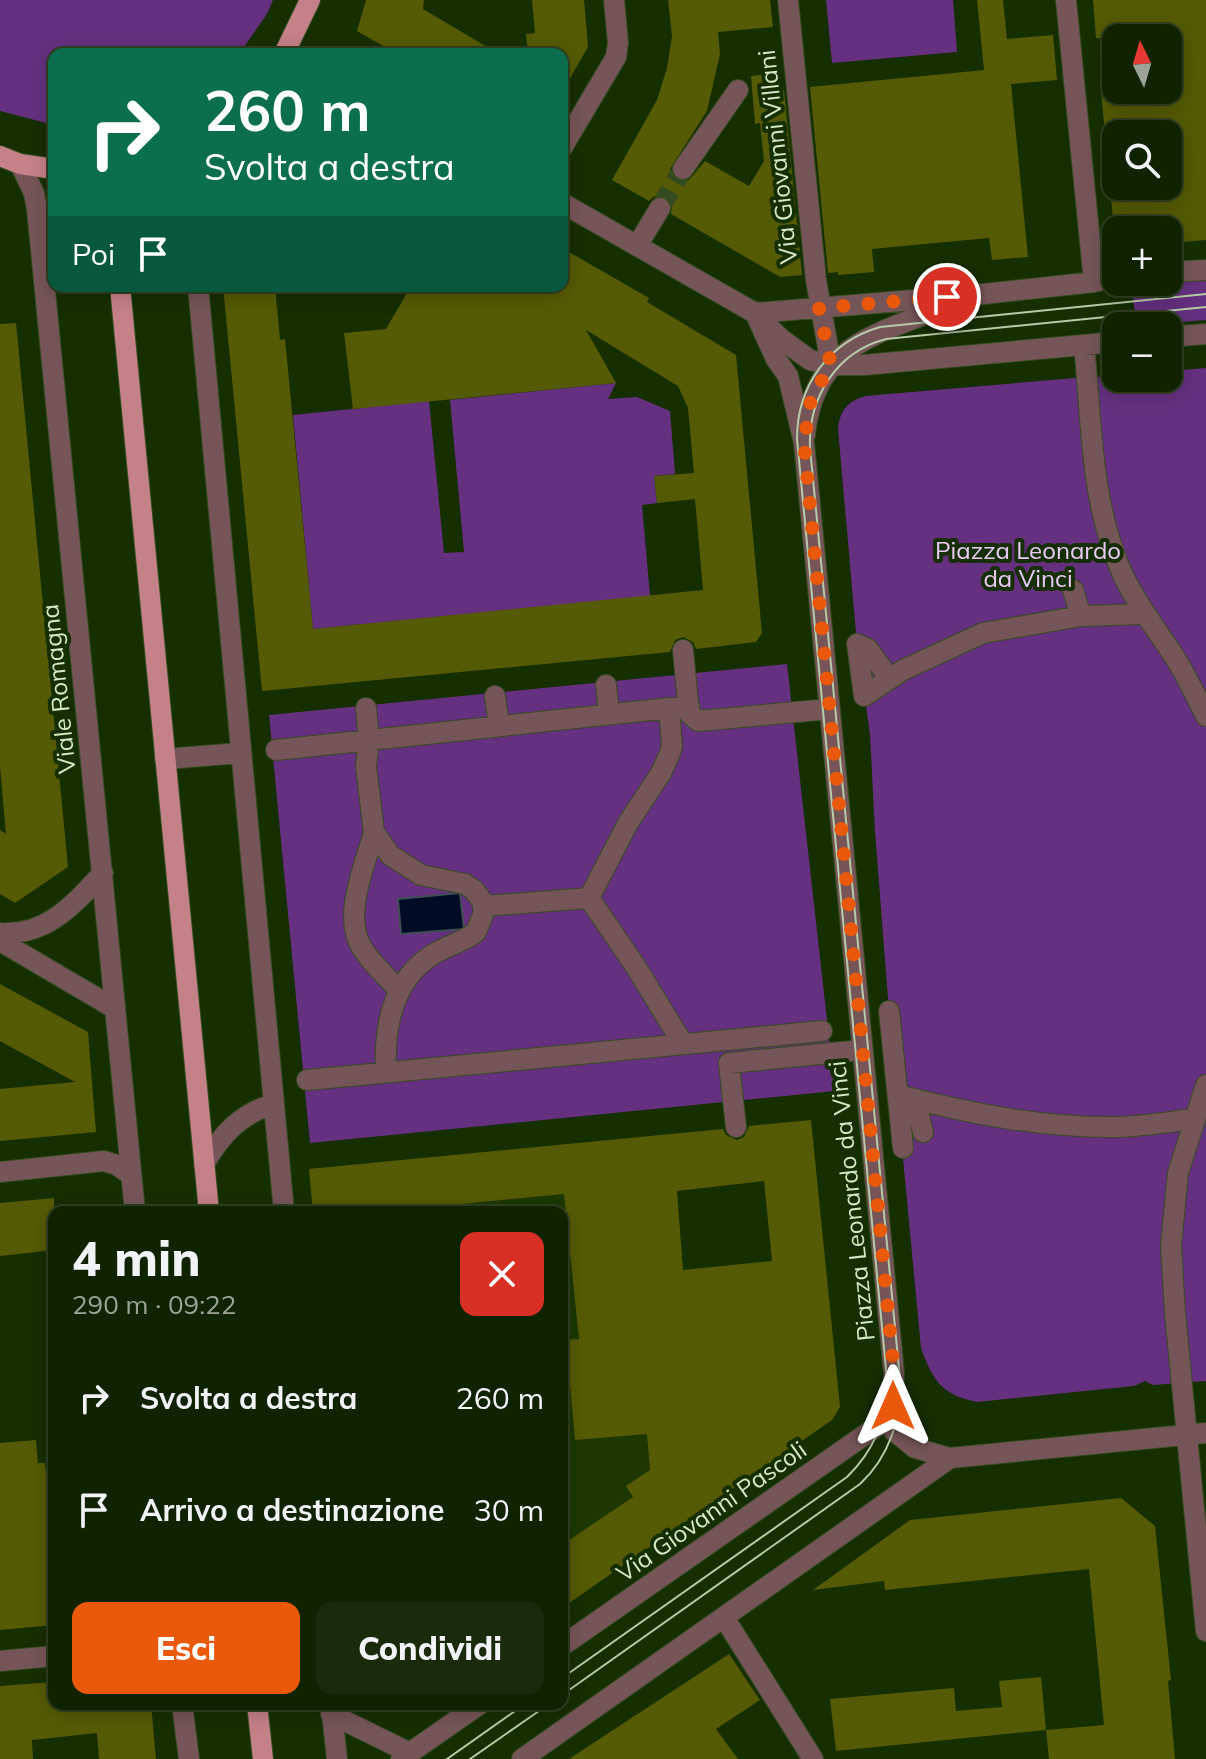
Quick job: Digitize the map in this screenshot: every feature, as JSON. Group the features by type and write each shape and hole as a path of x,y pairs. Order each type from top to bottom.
{"main road":[{"path":"292,48 310,0"},
{"path":"0,156 48,170"},
{"path":"120,292 208,1206"},
{"path":"258,1710 263,1759"}],"street":[{"path":"568,138 616,57 618,43 614,0"},
{"name":"Via Giovanni Villani","path":"788,0 819,308"},
{"path":"1066,0 1094,282"},
{"path":"683,169 738,90"},
{"name":"Viale Romagna","path":"20,164 34,193 37,209 134,1206"},
{"path":"568,206 755,313 795,351 816,362 864,365 1102,343"},
{"path":"637,246 660,208"},
{"path":"1182,271 1206,270"},
{"name":"Piazza Leonardo da Vinci","path":"889,1418 893,1406 894,1373 804,443 788,376 776,359 755,313 974,295 1102,280"},
{"path":"199,292 283,1206"},
{"name":"Piazza Leonardo da Vinci","path":"804,443 811,399 831,365 864,340 974,295"},
{"path":"819,308 831,365"},
{"path":"1182,336 1206,334"},
{"path":"1084,345 1102,518 1122,573 1144,614 1175,658 1206,716"},
{"path":"1073,590 1081,616"},
{"path":"889,678 983,633 1081,616 1144,614"},
{"path":"589,898 628,823 661,773 670,753 679,707 683,650"},
{"path":"606,685 609,714"},
{"path":"495,696 499,726"},
{"path":"276,750 679,707 702,721 829,709"},
{"path":"366,708 369,740 366,767 374,832 356,897 353,923 361,946 400,991"},
{"path":"165,759 240,753"},
{"path":"374,832 390,855 403,864 435,880 470,886 480,896 484,906 484,917 476,932 427,958 412,971 400,991 387,1022 386,1072"},
{"path":"0,933 19,934 57,918 103,873"},
{"path":"484,906 589,898"},
{"path":"589,898 683,1044"},
{"path":"0,941 114,1008"},
{"path":"889,1011 906,1097 903,1148"},
{"name":"Piazza Leonardo da Vinci","path":"307,1080 822,1031"},
{"path":"736,1127 729,1063 862,1050"},
{"path":"1206,1085 1178,1173 1171,1245 1196,1434 1206,1631"},
{"path":"906,1097 973,1114 1043,1124 1135,1125 1193,1119"},
{"path":"906,1097 923,1132"},
{"path":"204,1164 220,1139 237,1121 273,1104"},
{"path":"1126,1147 1135,1125"},
{"path":"0,1172 104,1161 117,1165 131,1175"},
{"path":"889,1418 894,1431 907,1443 935,1456 950,1458 1196,1434"},
{"name":"Via Giovanni Pascoli","path":"568,1642 889,1418"},
{"path":"522,1759 950,1458"},
{"path":"725,1619 813,1759"},
{"path":"0,1661 48,1657"},
{"path":"183,1710 189,1759"},
{"path":"331,1710 337,1759"},
{"path":"333,1710 405,1756 471,1710"}],"shaded area":[{"path":"644,1137 685,1522 568,1604 568,1206 312,1206 309,1169"}],"green space":[{"path":"0,0 273,0 243,48 48,48 48,123 0,111"},
{"path":"826,0 953,0 957,52 832,63"},
{"path":"1206,279 1206,320 1182,322 1182,312 1135,312 1133,296 1182,296 1182,281"},
{"name":"Piazza Leonardo da Vinci","path":"1206,368 1206,1381 1153,1385 1145,1381 1134,1386 977,1402 955,1395 940,1385 921,1348 889,1011 870,734 857,644 839,422 853,401 865,396 1087,377 1102,377 1102,392 1182,392 1182,370"},
{"path":"616,383 608,399 637,397 670,411 675,474 654,476 657,503 642,505 650,596 313,629 293,415 429,401 444,553 464,552 450,400"},
{"path":"787,664 835,1091 310,1143 269,715"}],"water":[{"path":"460,893 464,929 401,934 398,899"}],"building":[{"path":"366,0 424,0 423,9 489,48 387,48 357,31"},
{"path":"532,0 584,0 588,47 568,82 568,48 527,48 526,34 535,33"},
{"path":"668,0 770,0 773,27 718,32 720,54 707,111 670,169 676,180 688,181 705,161 749,186 764,161 760,123 755,124 751,76 777,73 779,90 784,90 802,275 780,277 671,214 672,202 666,197 654,196 649,201 612,180 657,100 667,68 672,36"},
{"path":"977,0 1003,0 1007,39 1053,35 1057,80 1011,84 1028,257 992,260 989,238 872,249 874,272 828,273 810,87 984,70"},
{"path":"1093,0 1206,0 1206,240 1182,242 1182,216 1113,216 1111,200 1182,200 1182,120 1104,120 1102,104 1182,104 1182,24 1102,24 1102,38 1096,38"},
{"path":"568,251 649,298 647,302 736,355 762,633 756,642 696,649 693,642 683,637 675,640 670,652 262,691 224,292 276,292 280,340 285,339 313,629 703,590 695,499 657,503 654,476 694,473 688,408 678,386 586,330 616,383 353,409 344,333 386,329 408,292 568,292"},
{"path":"16,323 68,867 15,903 0,894 0,830 6,834 0,767 0,324"},
{"path":"0,984 88,1032 96,1132 0,1141 0,1089 75,1082 0,1041"},
{"path":"811,1120 840,1407 832,1420 568,1604 568,1541 633,1497 626,1486 650,1470 647,1434 575,1440 568,1385 568,1340 579,1339 568,1206 565,1206 564,1194 441,1206 312,1206 309,1169 723,1129 726,1135 737,1140 744,1137 749,1126","holes":["764,1181 772,1261 683,1270 677,1191"]},
{"path":"54,1198 54,1206 48,1206 48,1251 0,1256 0,1203"},
{"path":"36,1440 38,1463 45,1463 48,1626 0,1630 0,1443"},
{"path":"1121,1498 1155,1526 1171,1680 1168,1681 1175,1759 1049,1759 1046,1730 1104,1725 1089,1569 885,1590 884,1581 813,1590 910,1520"},
{"path":"729,1654 760,1700 716,1729 738,1759 569,1759"},
{"path":"1041,1677 1046,1730 836,1751 830,1699 954,1688 956,1711 1002,1707 999,1681"},
{"path":"48,1682 48,1710 152,1710 156,1759 99,1759 97,1733 32,1740 33,1759 0,1759 0,1686"}],"tunnel":[{"path":"660,208 683,169"}],"tram line":[{"path":"568,1674 847,1477 867,1453 884,1414 886,1369 797,439 798,419 810,384 831,355 846,343 880,327 1206,294"},
{"path":"568,1691 860,1484 886,1449 899,1408 900,1379 810,448 814,412 820,395 839,366 853,354 886,339 1206,307"},
{"path":"447,1759 516,1710"},
{"path":"470,1759 540,1710"}],"route":[{"path":"893,1406 894,1373 804,443 811,399 831,365 819,308 947,297"}]}
